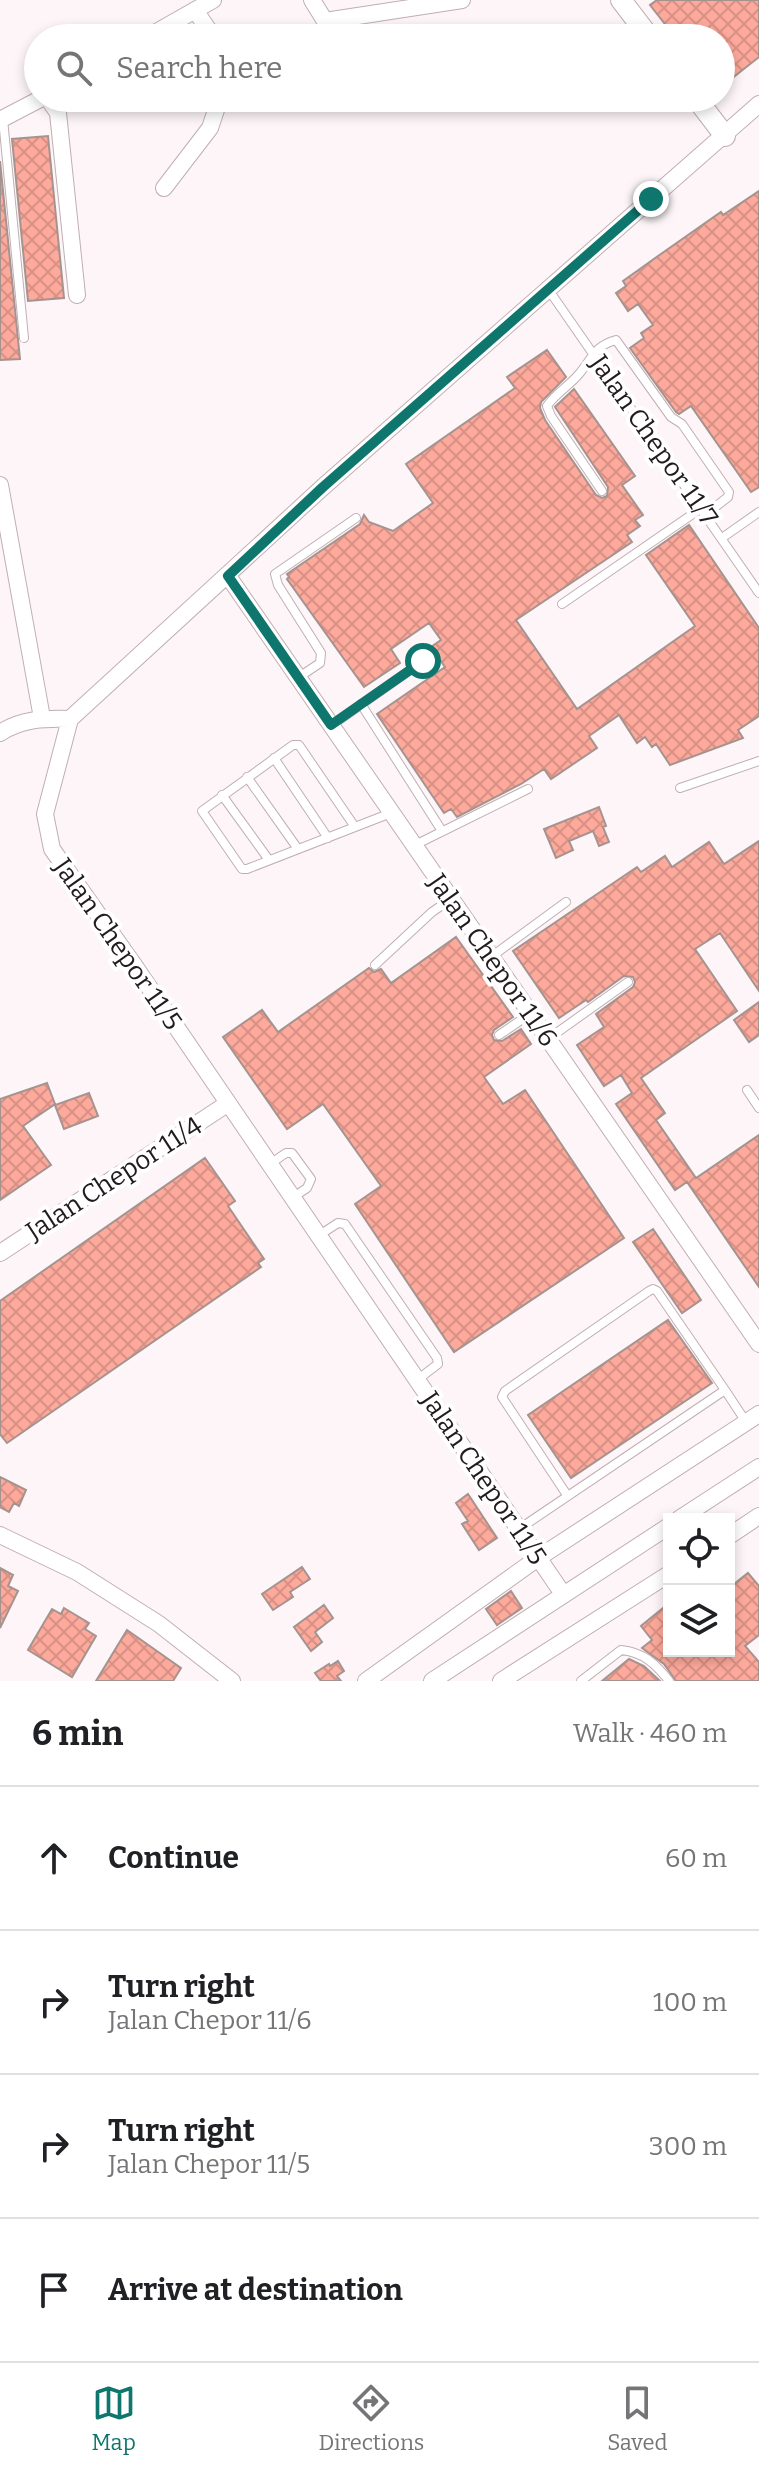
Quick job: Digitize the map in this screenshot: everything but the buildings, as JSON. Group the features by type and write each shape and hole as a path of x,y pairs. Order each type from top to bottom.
{"street":[{"path":"170,24 213,0"},
{"path":"312,0 325,21 453,1"},
{"path":"621,0 639,24"},
{"path":"195,10 204,24"},
{"path":"0,733 42,718 70,719 323,487 759,104"},
{"path":"1,119 24,107"},
{"path":"57,112 77,295"},
{"path":"164,188 210,128 215,112"},
{"path":"707,112 725,136"},
{"path":"0,485 42,718"},
{"name":"Jalan Chepor 11/6","path":"228,576 759,1344"},
{"name":"Jalan Chepor 11/5","path":"70,719 45,814 52,849 563,1594"},
{"name":"Jalan Chepor 11/4","path":"0,1253 227,1104"},
{"path":"366,1681 538,1558 753,1418"},
{"path":"688,1513 759,1467"},
{"path":"735,1532 759,1516"},
{"path":"440,1679 663,1530"},
{"path":"0,1535 89,1579 159,1624 232,1681"},
{"path":"501,1681 518,1676 663,1578"}],"lane":[{"path":"1,119 24,338"},
{"name":"Jalan Chepor 11/7","path":"548,288 759,593"},
{"path":"562,604 728,497 729,492 682,424 671,417 616,340 593,353 580,374 547,406 602,491"},
{"path":"722,538 759,512"},
{"path":"298,678 320,663 321,653 278,585 275,574 356,518"},
{"path":"331,725 423,661"},
{"path":"361,704 442,831"},
{"path":"355,827 299,745 293,745 202,811 242,869 328,838 392,813"},
{"path":"274,758 328,838"},
{"path":"680,788 759,761"},
{"path":"247,777 298,849"},
{"path":"414,845 528,789"},
{"path":"222,795 269,860"},
{"path":"375,965 432,912 451,899"},
{"path":"491,957 566,902"},
{"path":"548,1039 628,982"},
{"path":"499,1035 530,1013"},
{"path":"747,1090 759,1108"},
{"path":"269,1164 286,1153 292,1153 311,1179 307,1188 292,1198"},
{"path":"318,1236 338,1223 345,1224 387,1285 437,1358 435,1368 417,1380"},
{"path":"567,1495 502,1397 505,1391 653,1289 725,1390 753,1418"},
{"path":"519,1529 725,1390"},
{"path":"581,1681 621,1650 638,1651 669,1681"}],"route":[{"path":"423,661 331,725 228,576 323,487 651,199"}]}
